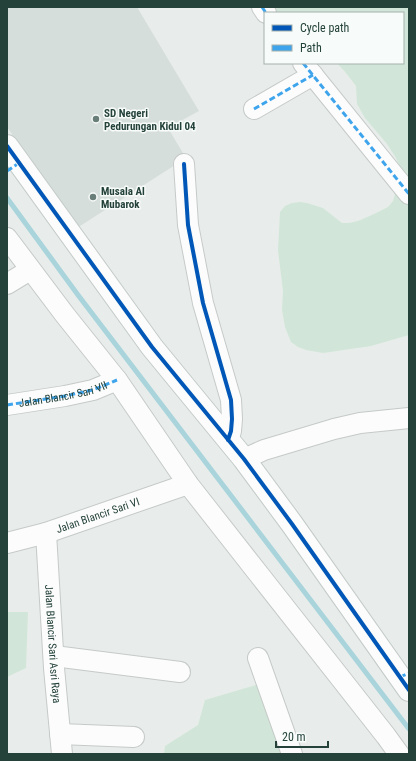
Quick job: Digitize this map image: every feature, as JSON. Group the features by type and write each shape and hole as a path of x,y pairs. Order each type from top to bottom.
{"street":[{"path":"254,110 308,69 409,194"},
{"path":"7,146 152,347 244,459 406,680"},
{"path":"184,164 188,225 203,303 231,400 232,419 231,431 228,440"},
{"path":"7,238 30,270 117,380 188,484 399,754"},
{"path":"7,284 30,270"},
{"name":"Jalan Blancir Sari VII","path":"7,405 93,390 117,380"},
{"path":"244,459 264,450 334,429 360,423 409,418"},
{"name":"Jalan Blancir Sari VI","path":"7,543 46,533 188,484"},
{"name":"Jalan Blancir Sari Asri Raya","path":"46,533 62,754"},
{"path":"54,656 180,672"},
{"path":"258,658 292,754"},
{"path":"60,734 134,737"}],"shaded area":[{"name":"SD Negeri Pedurungan Kidul 04","path":"7,7 137,7 199,111 168,128 186,158 77,228 7,127"}],"green space":[{"path":"266,7 409,7 409,335 371,346 323,353 298,347 291,342 285,327 282,310 283,291 278,251 280,212 285,206 292,203 307,203 323,208 342,223 349,223 358,221 388,207 393,201 401,173 399,165 387,144 365,118 357,104 356,86 338,64 404,64 404,12 269,12"},
{"path":"7,612 28,612 26,668 7,677"},
{"path":"259,684 282,754 164,754 165,746 198,725 205,700"}],"waterway":[{"path":"7,198 78,295 409,729"}],"marked path":[{"path":"262,7 265,12"},
{"path":"304,64 409,194"},
{"path":"254,109 313,75"},
{"path":"7,171 19,163"},
{"path":"7,405 93,390 117,380"},
{"path":"400,677 409,673"}],"cycle path":[{"path":"7,146 152,347 244,459 292,524 409,690"},
{"path":"184,164 188,225 203,303 231,400 232,419 231,431 228,440"}],"place":[{"name":"SD Negeri Pedurungan Kidul 04","path":"96,119"},
{"name":"Musala Al Mubarok","path":"93,197"}]}
